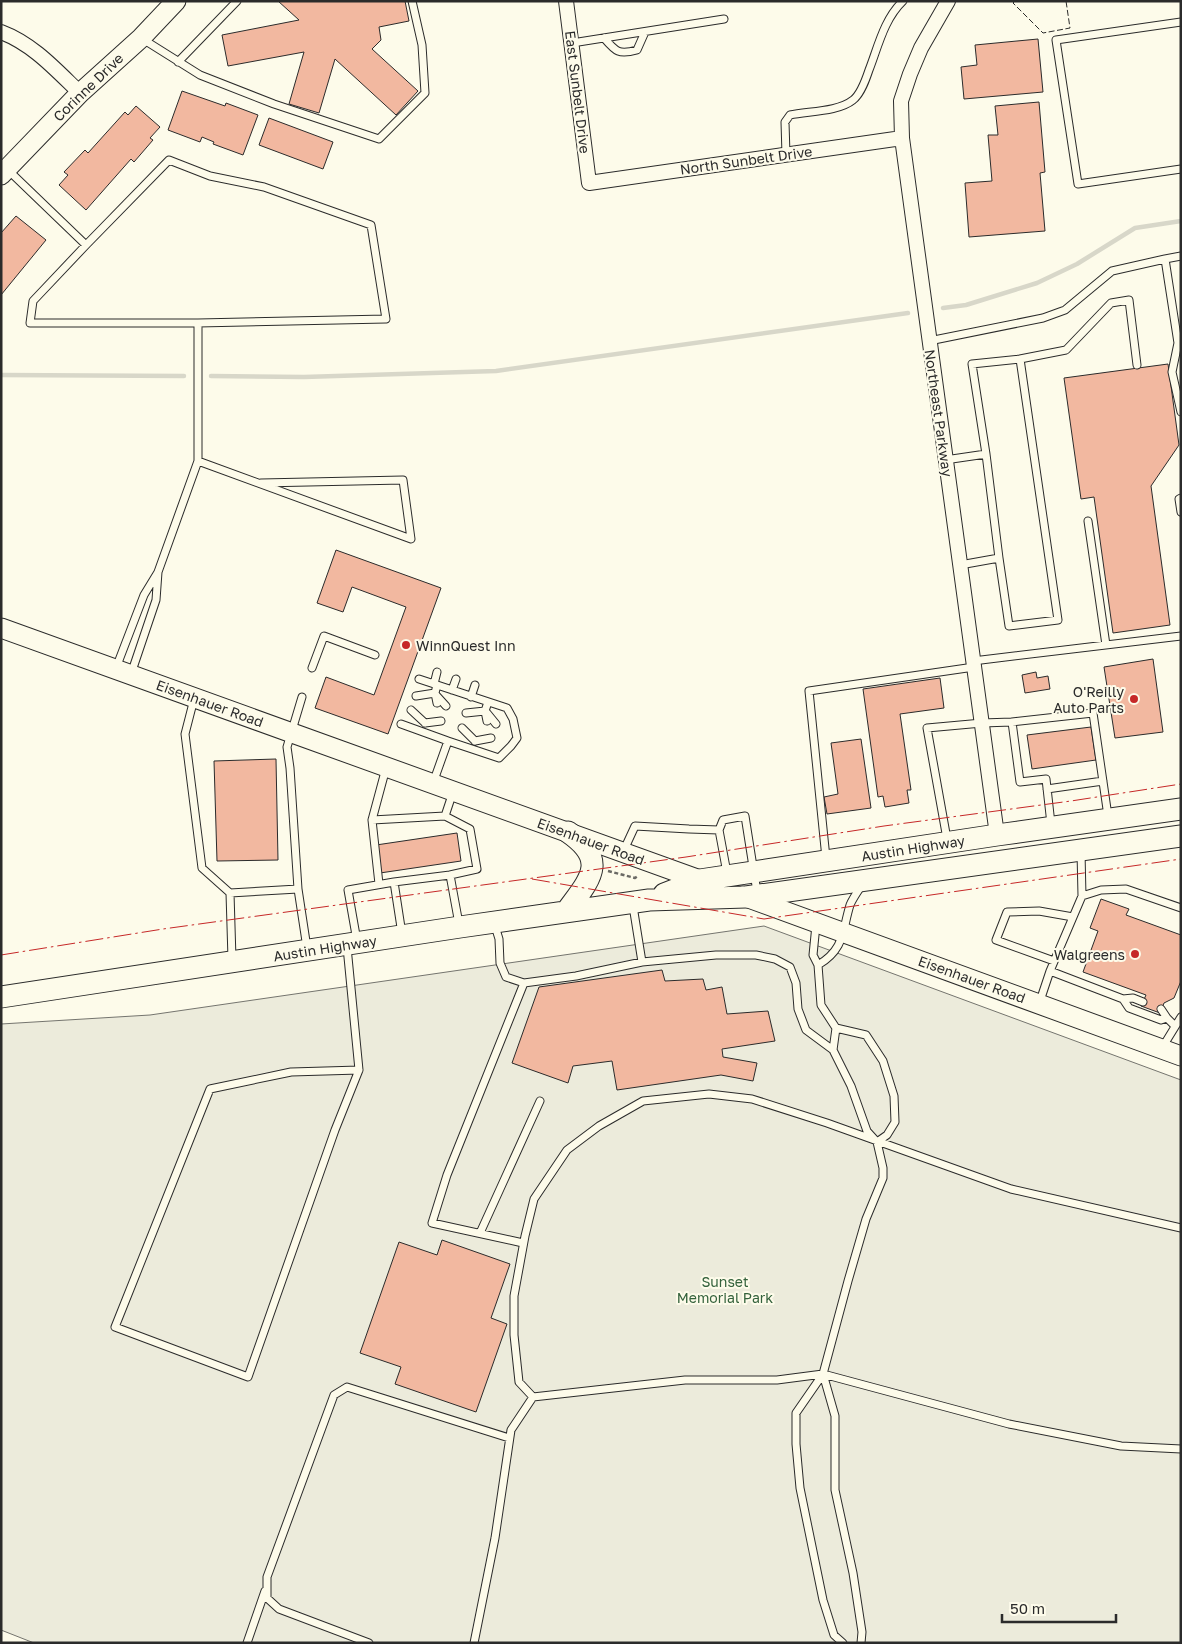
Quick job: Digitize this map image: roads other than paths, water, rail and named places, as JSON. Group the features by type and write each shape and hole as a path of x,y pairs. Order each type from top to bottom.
{"main road":[{"name":"Corinne Drive","path":"4,172 80,93 141,38 176,1"},
{"name":"Eisenhauer Road","path":"1,628 700,880 752,896 817,923 1181,1056"},
{"name":"Austin Highway","path":"641,901 700,880 1181,809"},
{"path":"566,912 590,878 593,862 581,842 568,832"},
{"name":"Austin Highway","path":"1,997 641,901 752,896 1181,836"}],"street":[{"name":"East Sunbelt Drive","path":"566,1 589,183"},
{"name":"Northeast Parkway","path":"948,1 921,48 910,74 901,101 902,138 997,835"},
{"path":"1,32 25,43 80,93"},
{"name":"North Sunbelt Drive","path":"589,183 902,138"}],"lane":[{"path":"178,62 237,1"},
{"path":"141,38 200,75 230,88 318,120 379,139 424,93 422,45 412,1"},
{"path":"786,155 785,122 790,115 836,108 854,100 864,84 884,28 896,7 903,1"},
{"path":"572,43 724,19"},
{"path":"1181,22 1056,40 1078,184 1181,169"},
{"path":"604,38 614,50 632,52 637,50 645,32"},
{"path":"169,160 210,176 264,187 372,226 386,319 198,323 30,323 33,301 169,160"},
{"path":"4,172 86,245"},
{"path":"929,341 1043,318 1065,310 1112,271 1181,256"},
{"path":"1165,259 1178,343 1172,372 1178,383 1181,412"},
{"path":"1020,359 1058,620 1009,626 972,364 1020,359 1066,350 1111,303 1129,300 1137,365"},
{"path":"123,672 144,595 158,572 198,461 198,323"},
{"path":"945,460 986,454"},
{"path":"198,461 411,539 403,480 261,483"},
{"path":"1181,498 1179,498 1181,512"},
{"path":"1088,521 1106,645"},
{"path":"960,565 999,558"},
{"path":"123,672 156,600 158,572"},
{"path":"312,668 324,636 375,655"},
{"path":"826,861 808,691 974,664 1181,636"},
{"path":"437,672 434,693 437,703"},
{"path":"401,724 499,758 517,738 513,719 506,708 419,679"},
{"path":"452,690 456,679"},
{"path":"471,697 475,685"},
{"path":"416,696 434,693"},
{"path":"426,699 434,693"},
{"path":"434,693 446,706"},
{"path":"195,697 185,734 202,868 230,893 298,889"},
{"path":"302,697 287,748 298,889 307,950"},
{"path":"487,721 485,711 488,702"},
{"path":"411,710 425,723"},
{"path":"466,713 485,711"},
{"path":"477,717 485,711"},
{"path":"485,711 496,724"},
{"path":"948,842 927,728 1012,722 1093,713 1108,819"},
{"path":"422,714 425,723"},
{"path":"422,731 425,723 431,718"},
{"path":"425,723 441,721"},
{"path":"1012,722 1020,782 1046,779 1052,827"},
{"path":"462,728 475,741"},
{"path":"472,731 475,741"},
{"path":"472,749 475,741 482,735"},
{"path":"475,741 491,738"},
{"path":"433,783 448,741"},
{"path":"379,884 372,820 386,767"},
{"path":"1047,789 1102,782"},
{"path":"445,816 453,791"},
{"path":"359,1070 291,1072 210,1089 115,1327 248,1377 335,1130 359,1070 348,890 450,875 477,869 470,829 445,816 372,820"},
{"path":"728,876 719,830 723,820 745,816 754,872 752,896"},
{"path":"622,852 635,826 719,830"},
{"path":"1039,1004 1050,970 1082,896 1081,850"},
{"path":"450,875 460,927"},
{"path":"818,965 832,954 844,933 850,905 866,880"},
{"path":"394,882 402,936"},
{"path":"1082,896 1101,890 1126,889 1181,908"},
{"path":"230,893 232,962"},
{"path":"641,901 642,962"},
{"path":"1054,961 996,940 1007,912 1040,911 1073,917"},
{"path":"494,922 499,939 500,963 506,977 524,983 576,976 642,962 716,955 756,954 775,959 790,967 796,983 798,1009 806,1030 833,1050 851,1086 868,1131 877,1142 883,1168 882,1178 866,1219 823,1374 796,1413 796,1444 800,1488 809,1537 823,1600 834,1635 843,1643"},
{"path":"817,923 813,955 818,965 821,1005 836,1028 833,1050"},
{"path":"1050,970 1123,998 1133,998 1143,1002"},
{"path":"524,983 447,1175 432,1223 524,1243"},
{"path":"1123,998 1129,1008 1161,1020 1167,1018"},
{"path":"1161,1009 1175,1026"},
{"path":"1162,1049 1181,1017"},
{"path":"836,1028 866,1035 883,1061 894,1096 895,1122 888,1135 877,1142"},
{"path":"533,1397 519,1382 514,1335 514,1296 534,1200 567,1150 598,1126 643,1101 709,1094 752,1099 827,1123 1011,1189 1181,1228"},
{"path":"480,1233 540,1101"},
{"path":"823,1374 835,1416 835,1490 852,1573 862,1632 861,1643"},
{"path":"474,1643 495,1538 510,1430 533,1397 685,1380 777,1380 823,1374 1009,1424 1121,1446 1181,1450"},
{"path":"369,1643 279,1610 267,1598 267,1577 334,1395 347,1386 509,1438"},
{"path":"247,1643 267,1586"}],"waterway":[{"path":"943,308 966,305 1037,283 1077,264 1135,228 1181,221"},
{"path":"211,376 304,377 496,371 908,313"},
{"path":"1,375 184,376"}],"place":[{"name":"WinnQuest Inn","path":"406,645"},
{"name":"O'Reilly Auto Parts","path":"1134,699"},
{"name":"Walgreens","path":"1135,954"}],"park label":[{"name":"Sunset Memorial Park","path":"725,1289"}]}
